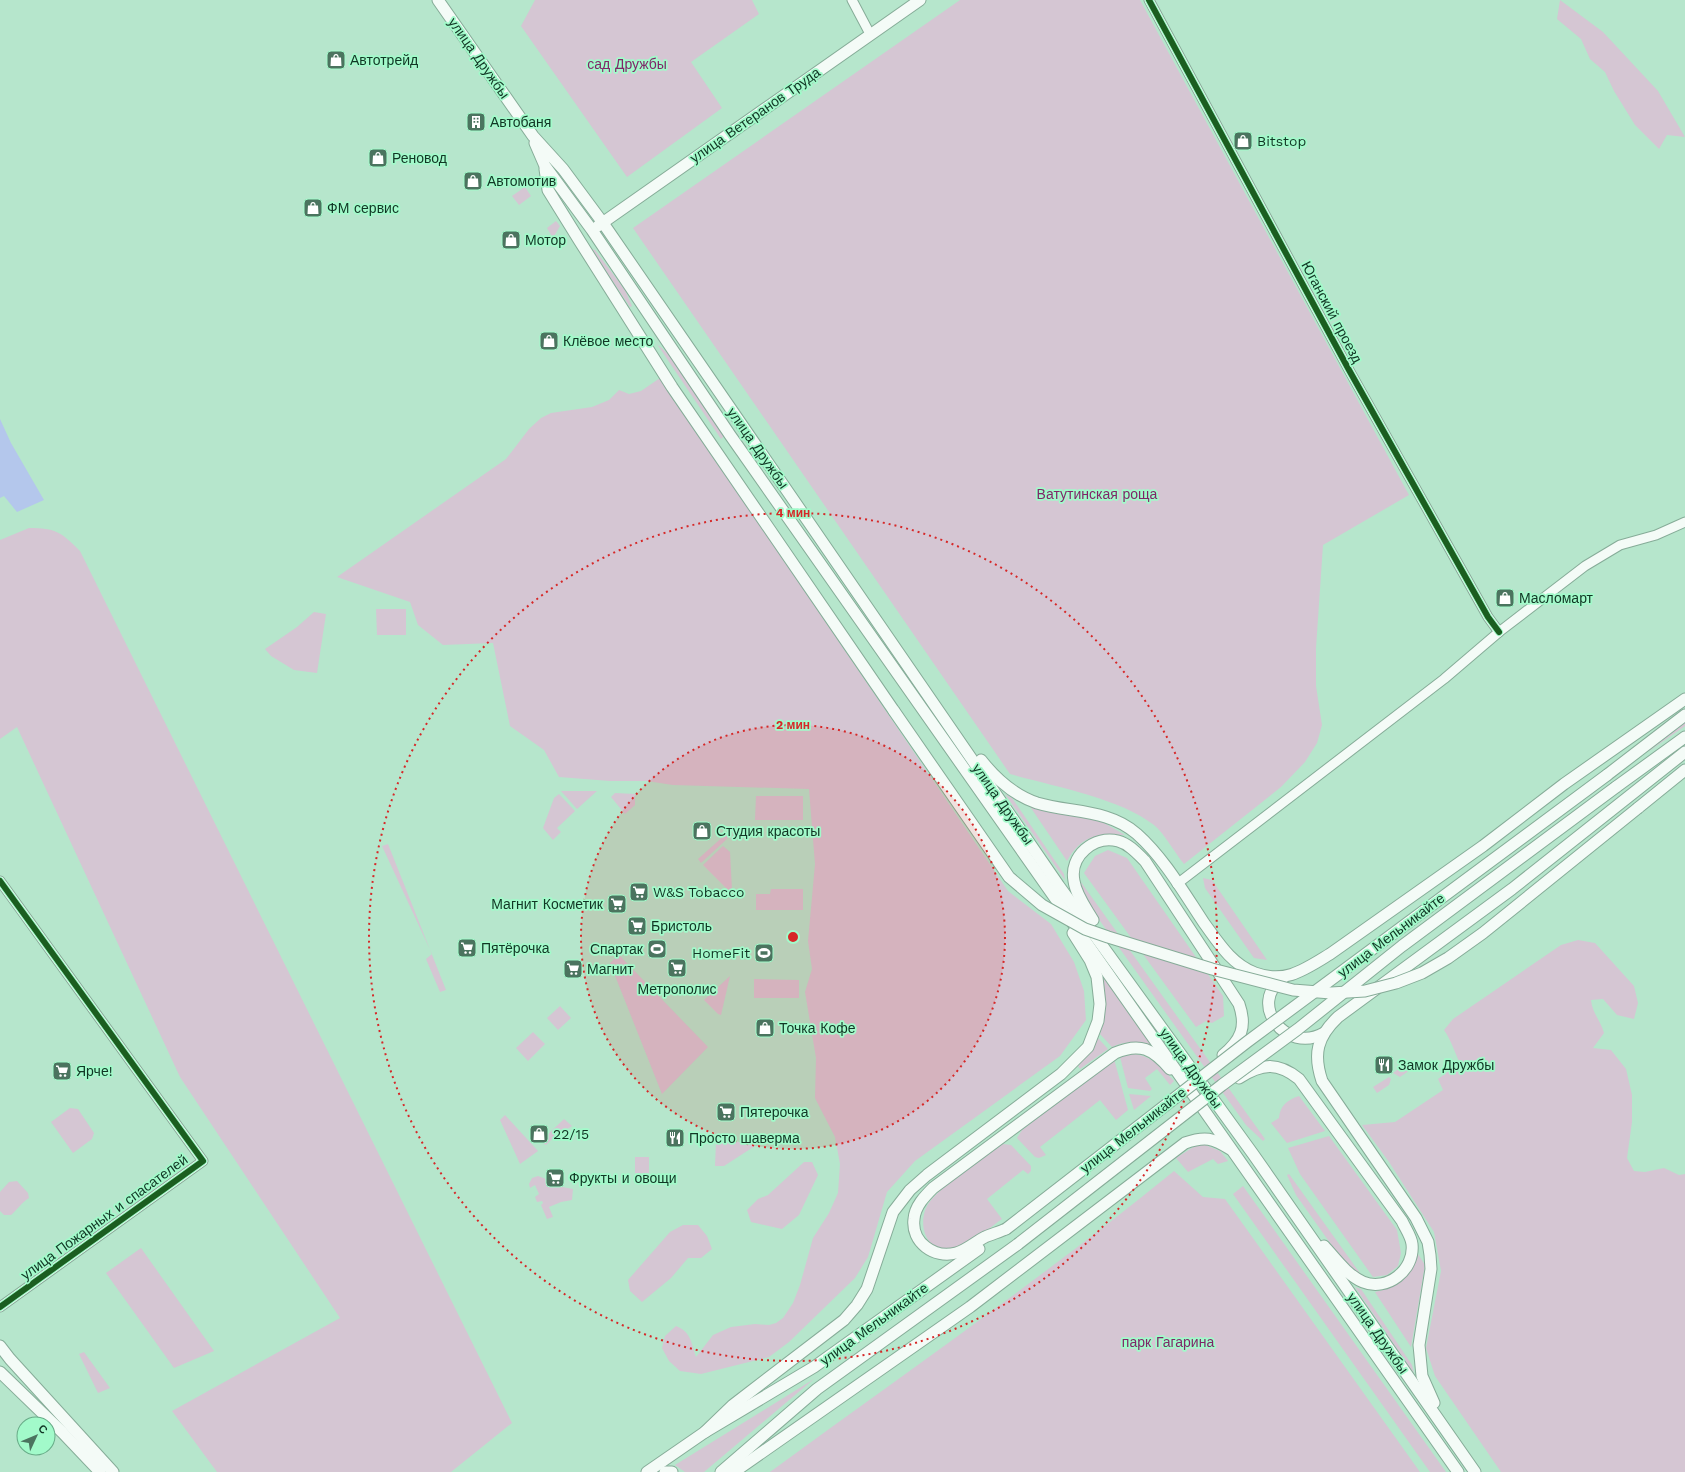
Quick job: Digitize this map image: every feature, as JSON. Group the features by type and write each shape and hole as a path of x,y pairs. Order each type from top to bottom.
{"main road":[{"name":"улица Дружбы","path":"438,0 532,136 563,169 603,223 1060,886 1303,1225 1475,1472"},
{"name":"улица Ветеранов Труда","path":"578,240 920,0"},
{"name":"улица Дружбы","path":"532,136 545,166 592,230 730,435 1052,891 1458,1472"},
{"path":"545,166 548,190 578,240 672,387 1009,877 1042,905 1085,929 1212,969 1293,990 1331,993 1365,990 1396,983 1422,973 1448,958 1483,933 1685,770"},
{"path":"1324,1033 1309,1040 1300,1039 1288,1034 1276,1024 1269,1006 1270,992 1275,985 1286,977 1309,967 1330,954 1477,850 1564,784 1685,699"},
{"name":"улица Мельникайте","path":"647,1472 705,1432 814,1367 1006,1230 1210,1071 1607,776 1685,715"},
{"path":"945,719 963,736 989,770 1008,788 1038,803 1101,815 1122,822 1150,846 1234,962 1254,973 1270,977 1286,977"},
{"name":"улица Мельникайте","path":"721,1472 817,1389 1018,1244 1222,1085 1298,1029 1402,946 1685,737"},
{"path":"1467,1461 1430,1398 1422,1376 1419,1345 1431,1269 1428,1242 1416,1218 1322,1081 1316,1055 1324,1033 1338,1017 1512,889 1685,752"},
{"path":"1116,963 1073,880 1075,864 1084,850 1092,844 1101,841 1119,842 1128,846 1145,862 1239,1004 1243,1016 1243,1025 1233,1046 1220,1058 1210,1071"},
{"path":"705,1432 734,1405 844,1320 857,1305 867,1289 893,1212 910,1190 927,1175 1061,1074 1088,1047 1098,1021 1100,1004 1097,977 1090,960 1071,930 1052,891"},
{"path":"1006,1230 986,1236 961,1251 945,1255 927,1249 920,1242 914,1228 914,1218 917,1207 933,1188 1115,1053 1124,1049 1137,1047 1152,1051 1162,1060 1180,1082 1193,1092"},
{"path":"1222,1085 1237,1079 1252,1070 1268,1066 1288,1071 1299,1079 1394,1210 1409,1234 1412,1244 1412,1255 1407,1266 1397,1277 1384,1284 1363,1282 1348,1273 1303,1225"},
{"path":"734,1472 970,1307 1186,1143 1196,1139 1210,1138 1233,1151"},
{"path":"0,1346 10,1359 113,1472"},
{"path":"0,1372 62,1432 100,1472"},
{"path":"665,1472 672,1472"}],"street":[{"path":"852,0 870,34"},
{"name":"Юганский проезд","path":"1149,0 1350,370 1488,617 1499,632"},
{"path":"1177,884 1426,693 1499,632 1585,566 1620,545 1656,535 1685,522"},
{"name":"улица Пожарных и спасателей","path":"0,881 203,1161 0,1307"}],"green space":[{"name":"сад Дружбы","path":"535,0 752,0 759,14 691,62 722,108 627,177 521,26"},
{"name":"Ватутинская роща","path":"960,0 1140,0 1409,495 1323,545 1316,648 1316,686 1322,725 1317,743 1305,762 1281,787 1184,864 1166,838 1154,825 1123,807 1085,794 1010,774 633,228"},
{"path":"1560,0 1603,32 1658,91 1685,137 1667,135 1659,149 1635,125 1614,91 1605,72 1590,59 1581,39 1557,19"},
{"path":"525,187 531,196 519,205 512,196"},
{"path":"556,221 560,226 553,238 547,228"},
{"path":"591,249 595,250 625,290 632,306 630,307"},
{"path":"657,344 673,358 724,436 721,439"},
{"path":"660,378 1008,891 1051,924 1074,962 1084,991 1086,1020 1060,1056 915,1161 887,1192 868,1257 855,1278 789,1342 769,1357 701,1374 680,1371 669,1361 662,1348 665,1336 676,1326 681,1328 688,1334 696,1357 713,1335 731,1327 755,1324 769,1325 776,1323 783,1318 793,1303 800,1285 813,1238 829,1213 838,1193 840,1164 835,1137 815,1098 816,1058 805,992 812,969 808,941 815,864 809,789 673,785 647,781 610,781 559,777 544,750 510,726 493,643 443,645 418,625 410,602 337,577 506,459 529,429 541,418 551,413 592,407 609,400 619,390 629,394 641,391"},
{"path":"29,528 46,529 58,532 68,539 80,551 512,1423 451,1472 217,1472 172,1411 340,1318 180,1077 17,727 0,739 0,540"},
{"path":"376,609 406,609 406,635 377,635"},
{"path":"314,612 326,614 317,673 294,670 271,656 265,649 297,627"},
{"path":"1685,722 1685,726 1649,751 1648,750"},
{"path":"561,791 597,791 577,809"},
{"path":"615,793 635,794 635,805 625,814 611,797"},
{"path":"559,794 575,811 557,828 561,832 553,840 543,828 554,798"},
{"path":"1005,794 1012,798 1064,874 1065,880"},
{"path":"756,796 803,796 803,820 755,820"},
{"path":"1029,805 1099,820 1125,835 1098,836 1084,841 1072,853 1067,861"},
{"path":"726,834 729,837 701,863 698,859"},
{"path":"388,844 430,949 382,846"},
{"path":"723,846 730,852 732,890 730,892 703,865"},
{"path":"1108,850 1127,858 1223,996 1224,1016 1212,1023 1206,1021 1196,1027 1084,873 1095,856"},
{"path":"1078,878 1265,1139 1263,1141 1246,1125 1085,900"},
{"path":"1203,878 1212,880 1267,960 1254,958 1205,888"},
{"path":"771,889 803,889 803,910 756,910 756,894 770,894"},
{"path":"1578,940 1595,943 1634,986 1638,1003 1634,1019 1617,1015 1603,999 1591,1000 1593,1009 1604,1033 1593,1048 1611,1050 1626,1069 1632,1095 1632,1122 1627,1158 1634,1171 1645,1172 1664,1168 1679,1175 1685,1174 1685,1472 1501,1472 1435,1376 1426,1348 1441,1271 1434,1232 1389,1162 1362,1125 1395,1122 1443,1090 1438,1079 1460,1063 1444,1030 1453,1019 1561,945"},
{"path":"432,954 446,990 440,992 426,959"},
{"path":"619,955 708,1047 662,1094 610,963"},
{"path":"1100,973 1153,1047 1132,1042 1122,1043 1112,1047 1100,1034 1104,1019 1105,996"},
{"path":"730,976 721,1015 718,1014 704,1000"},
{"path":"754,979 799,980 799,998 754,998"},
{"path":"560,1006 571,1018 558,1030 547,1018"},
{"path":"533,1032 545,1044 528,1061 516,1048"},
{"path":"1098,1038 1108,1049 1080,1069 1078,1066 1088,1055"},
{"path":"1134,1054 1151,1060 1161,1067 1174,1081 1170,1085 1157,1069 1145,1078 1152,1089 1150,1091 1128,1088 1120,1057"},
{"path":"1114,1059 1128,1110 1116,1120 1100,1100 1040,1147 1046,1155 1039,1158 1035,1157 1017,1138 1022,1130"},
{"path":"1409,1062 1413,1068 1400,1077 1393,1073"},
{"path":"1389,1077 1391,1079 1389,1085 1377,1093 1373,1087"},
{"path":"1129,1094 1151,1096 1134,1110"},
{"path":"1299,1096 1325,1131 1287,1143 1271,1123 1279,1118 1281,1110 1285,1104 1291,1099"},
{"path":"70,1108 78,1109 94,1133 92,1139 73,1153 51,1122"},
{"path":"505,1115 538,1151 520,1164 500,1120"},
{"path":"564,1119 572,1126 555,1136 546,1145 540,1142"},
{"path":"1329,1136 1397,1230 1401,1253 1398,1266 1387,1275 1373,1277 1300,1174 1288,1148"},
{"path":"716,1142 758,1142 758,1144 724,1166 715,1166"},
{"path":"1003,1144 1011,1145 1031,1166 1031,1171 1028,1174 1023,1170 987,1199 1002,1219 972,1241 959,1248 953,1250 943,1250 935,1247 925,1234 923,1225 926,1208 931,1200 956,1177"},
{"path":"1203,1144 1220,1151 1228,1161 1218,1164 1213,1159 1188,1172 1176,1158 1195,1146"},
{"path":"635,1157 649,1157 649,1173 635,1173"},
{"path":"804,1162 812,1162 818,1175 799,1215 782,1229 751,1222 747,1210 758,1199 768,1195"},
{"name":"парк Гагарина","path":"1174,1171 1203,1197 1225,1199 1420,1472 770,1472 1025,1287"},
{"path":"1289,1174 1362,1276 1345,1264 1296,1195 1287,1175"},
{"path":"538,1176 546,1179 546,1184 573,1189 572,1200 561,1202 549,1207 553,1217 547,1219 541,1205 543,1203 542,1201 537,1202 535,1197 539,1194 535,1185 530,1188 529,1184 532,1178"},
{"path":"17,1181 28,1193 29,1198 11,1215 4,1215 0,1211 0,1192 9,1182"},
{"path":"1243,1186 1446,1472 1430,1472 1233,1194"},
{"path":"683,1225 698,1225 707,1236 712,1249 701,1258 688,1258 671,1278 642,1302 630,1291 628,1280 670,1232"},
{"path":"141,1248 214,1351 174,1368 106,1273"},
{"path":"1418,1254 1425,1265 1411,1347 1375,1292 1397,1284 1411,1269"},
{"path":"1355,1287 1361,1289 1412,1365 1414,1374"},
{"path":"84,1352 110,1388 98,1393 79,1354"},
{"path":"814,1379 704,1472 685,1472 675,1465"}],"water":[{"path":"0,419 11,443 44,500 17,512 4,496 0,498"}],"cycle path":[{"path":"1149,0 1349,370 1488,617 1499,632"},
{"path":"0,881 203,1161 0,1307"}],"place":[{"name":"Автотрейд","path":"336,60"},
{"name":"Автобаня","path":"476,122"},
{"name":"Bitstop","path":"1243,141"},
{"name":"Реновод","path":"378,158"},
{"name":"Автомотив","path":"473,181"},
{"name":"ФМ сервис","path":"313,208"},
{"name":"Мотор","path":"511,240"},
{"name":"Клёвое место","path":"549,341"},
{"name":"Масломарт","path":"1505,598"},
{"name":"Студия красоты","path":"702,831"},
{"name":"W&S Tobacco","path":"639,892"},
{"name":"Магнит Косметик","path":"617,904"},
{"name":"Бристоль","path":"637,926"},
{"name":"Пятёрочка","path":"467,948"},
{"name":"Спартак","path":"657,949"},
{"name":"HomeFit","path":"764,953"},
{"name":"Метрополис","path":"677,968"},
{"name":"Магнит","path":"573,969"},
{"name":"Точка Кофе","path":"765,1028"},
{"name":"Замок Дружбы","path":"1384,1065"},
{"name":"Ярче!","path":"62,1071"},
{"name":"Пятерочка","path":"726,1112"},
{"name":"22/15","path":"539,1134"},
{"name":"Просто шаверма","path":"675,1138"},
{"name":"Фрукты и овощи","path":"555,1178"}]}
